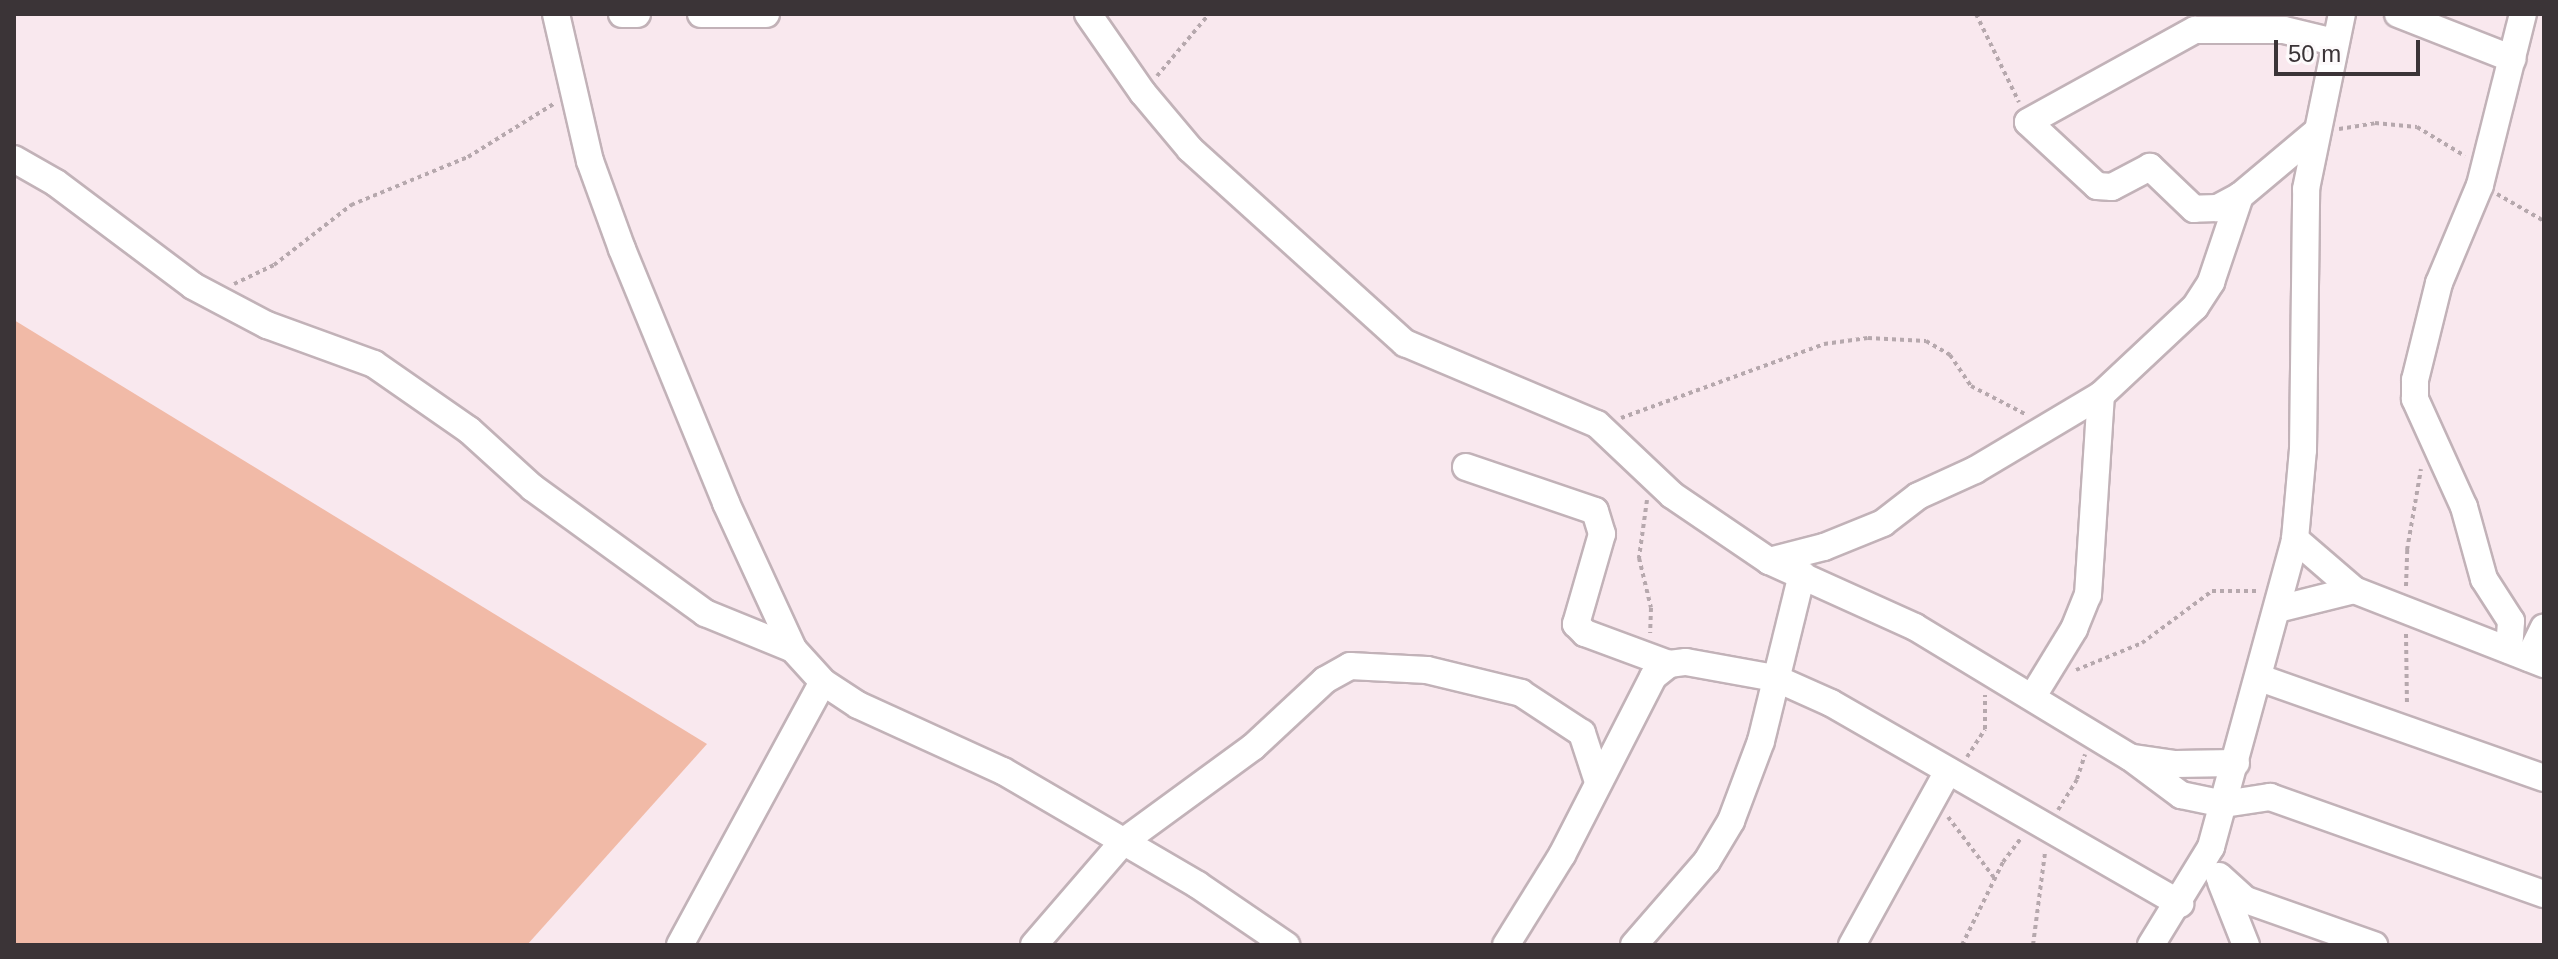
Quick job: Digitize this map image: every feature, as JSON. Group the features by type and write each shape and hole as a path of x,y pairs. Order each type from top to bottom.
{"street":[{"path":"556,14 590,161 628,263 726,503 793,649 823,682 891,723 971,754 1123,842 1286,945"},
{"path":"622,14 637,14"},
{"path":"701,14 766,14"},
{"path":"1088,14 1143,93 1190,149 1405,343 1597,424 1694,513 1769,561 1915,627 2034,694 2086,733 2130,757 2181,795 2224,804 2270,797 2544,894"},
{"path":"2151,945 2180,904 2211,847 2260,678 2295,539 2303,450 2306,189 2315,133 2342,14"},
{"path":"2398,14 2513,59"},
{"path":"2523,14 2480,185 2439,283 2416,367 2415,399 2464,507 2484,579 2511,621 2527,657"},
{"path":"2315,133 2240,196 2217,208 2194,209 2150,167 2112,187 2097,186 2028,122 2195,30 2284,30 2334,42"},
{"path":"14,159 56,183 160,264 210,295 267,325 374,364 469,430 533,488 705,613 793,649"},
{"path":"1769,561 1824,547 1883,523 1918,496 1975,470 2101,395 2195,307 2211,282 2240,196"},
{"path":"2034,694 2074,629 2088,595 2101,395"},
{"path":"1466,467 1595,511 1602,534 1576,624 1585,633 1657,659 1775,678 1854,716 2180,904"},
{"path":"2295,539 2354,590 2405,614 2527,657"},
{"path":"1634,945 1707,861 1731,821 1761,741 1802,574"},
{"path":"2280,600 2354,590"},
{"path":"2527,657 2544,627"},
{"path":"1506,945 1598,782 1653,677 1657,659"},
{"path":"1034,945 1123,842 1253,747 1325,680 1350,666 1427,670 1521,693 1582,733 1598,782"},
{"path":"2260,678 2544,778"},
{"path":"680,945 823,682"},
{"path":"2130,757 2174,764 2238,758"},
{"path":"2238,758 2270,797"},
{"path":"1852,945 1934,796 1952,774"},
{"path":"2211,847 2246,945"},
{"path":"2219,876 2246,900 2374,945"}],"path":[{"path":"1143,93 1209,14"},
{"path":"1976,14 2028,122"},
{"path":"210,295 274,265 351,205 468,157 575,93"},
{"path":"2315,133 2375,123 2417,127 2464,153 2480,185 2544,221"},
{"path":"1597,424 1824,344 1868,338 1926,341 1950,355 1971,386 2048,424"},
{"path":"2410,730 2405,614 2407,550 2421,480 2419,457"},
{"path":"1647,470 1639,558 1651,608 1657,659"},
{"path":"2034,694 2102,656 2142,643 2212,591 2280,600"},
{"path":"1952,774 1985,729 1983,667"},
{"path":"1962,945 1995,879 2042,827 2081,772 2086,733"},
{"path":"1934,796 1995,879"},
{"path":"2033,945 2042,827"}],"shaded area":[{"path":"14,320 707,744 527,945 14,945"}]}
